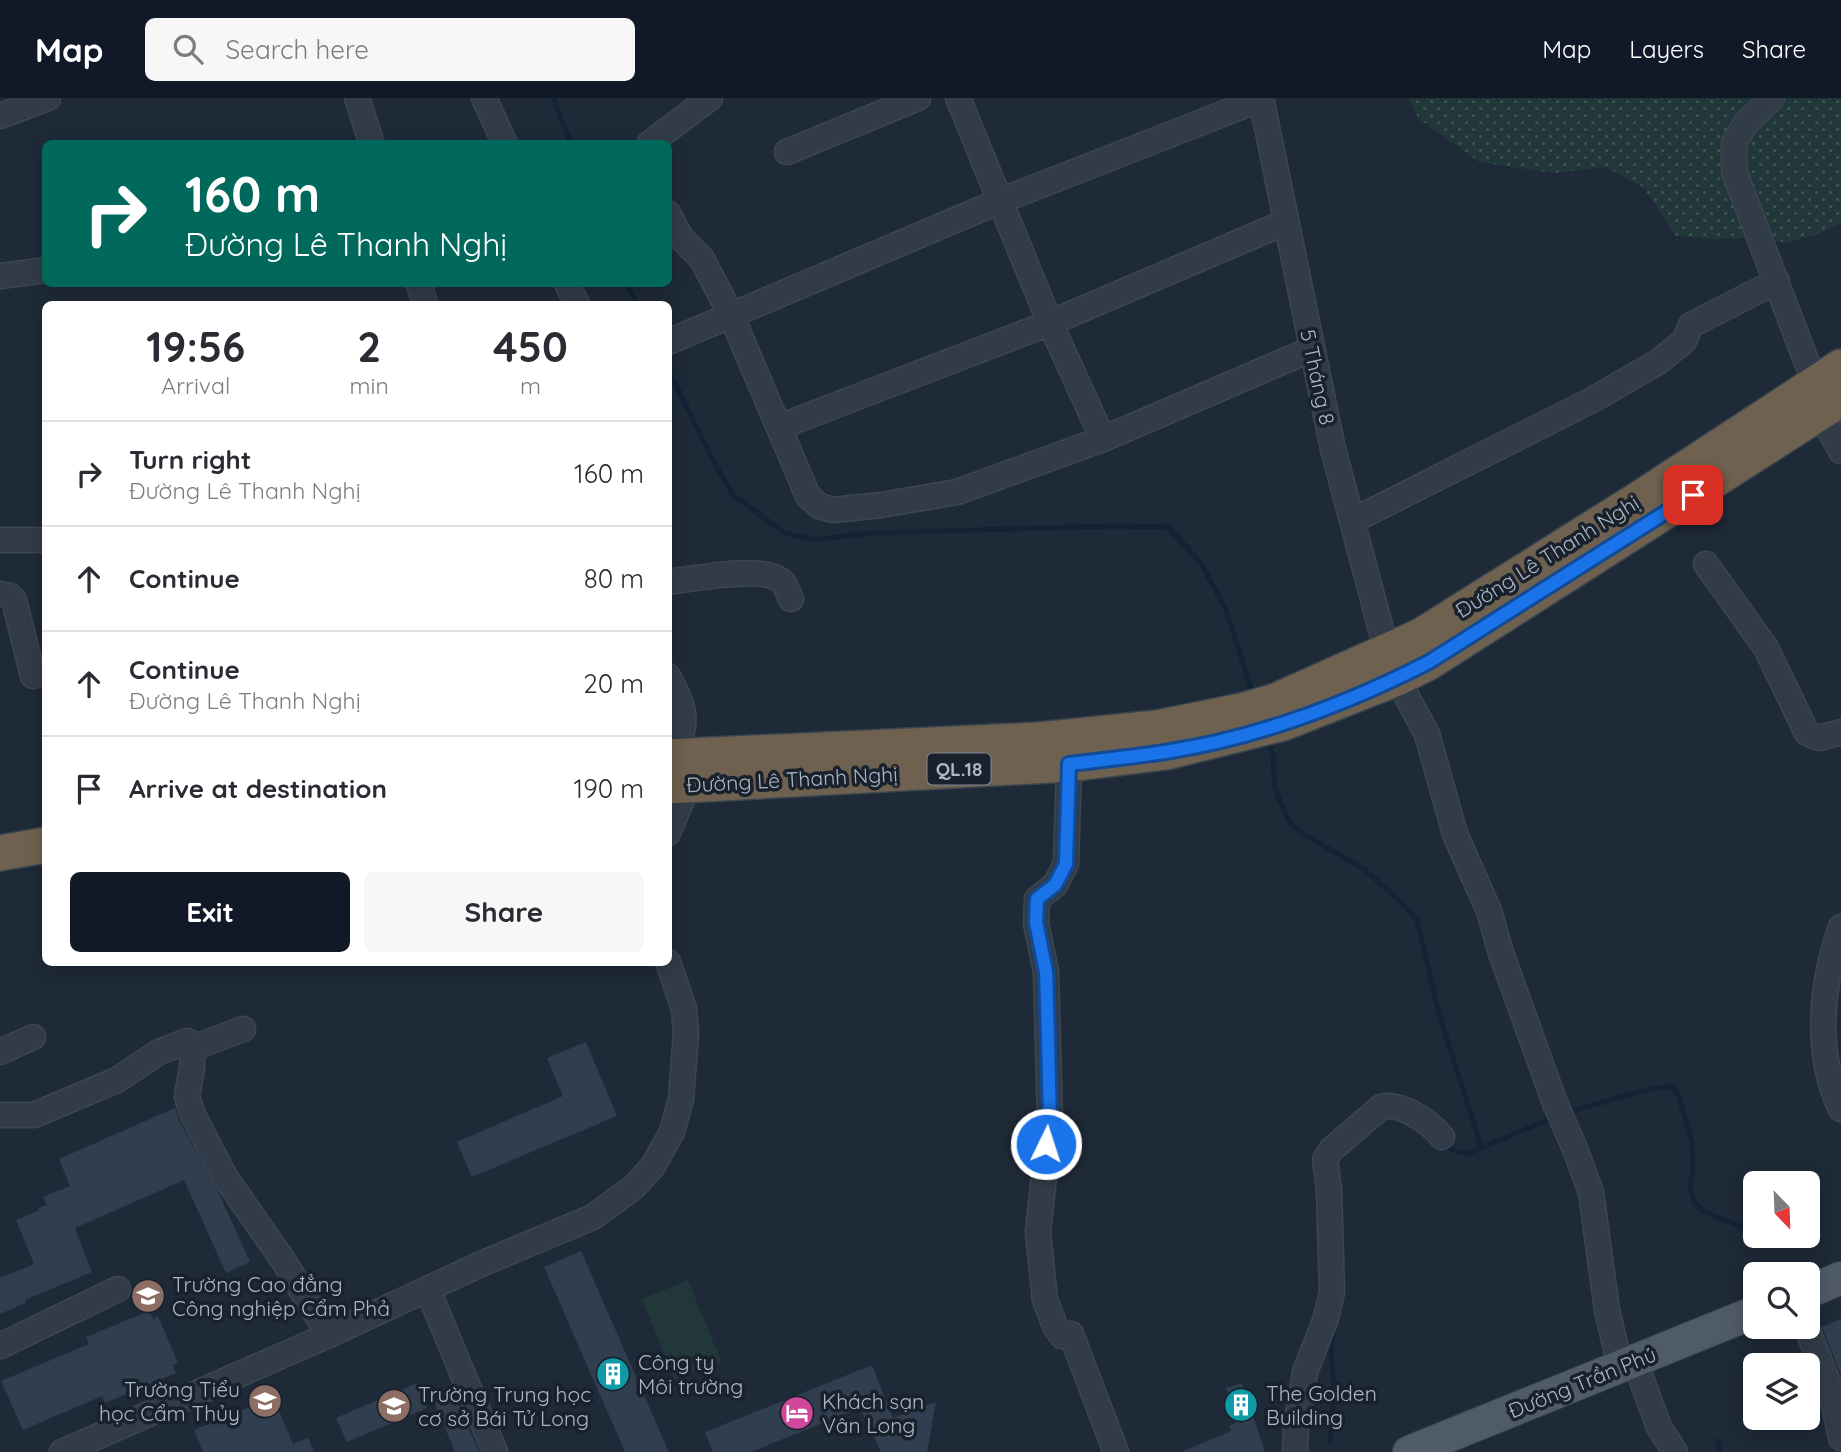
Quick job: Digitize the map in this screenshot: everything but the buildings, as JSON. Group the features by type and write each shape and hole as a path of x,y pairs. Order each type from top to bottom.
{"highway":[{"name":"Đường Lê Thanh Nghị","path":"675,771 905,759 1069,764 1166,752 1245,722 1280,712 1392,665 1429,662 1643,511 1829,391"},
{"name":"Đường Lê Thanh Nghị","path":"905,759 1039,740 1245,722"},
{"path":"0,828 42,822"},
{"path":"0,853 42,846"}],"main road":[{"path":"1820,1287 1841,1279"},
{"name":"Đường Trần Phú","path":"1409,1452 1446,1446 1627,1363 1743,1317"}],"street":[{"path":"357,98 371,140"},
{"path":"484,98 503,140"},
{"path":"654,140 710,98"},
{"path":"787,152 918,98"},
{"path":"958,98 1050,323 1103,439"},
{"path":"1772,98 1746,123 1734,143 1734,172 1777,281 1829,391 1841,451"},
{"path":"0,116 45,99"},
{"path":"672,340 1000,201 1261,99"},
{"name":"5 Tháng 8","path":"1261,99 1333,449 1392,665 1427,734 1455,834 1489,911 1501,953 1591,1192 1607,1310 1627,1363 1659,1427 1675,1452"},
{"path":"672,221 681,238 702,259 731,315 808,496 819,506 833,510 957,492 1103,439 1312,349"},
{"path":"779,428 1050,323 1286,222"},
{"path":"0,276 42,271"},
{"path":"1352,521 1594,399 1658,362 1684,341 1691,325 1777,281"},
{"path":"0,541 42,540"},
{"path":"1706,564 1766,648 1807,733 1819,738 1841,732"},
{"path":"672,582 754,573 769,574 784,583 791,599"},
{"path":"0,594 10,596 14,600 33,676"},
{"path":"672,685 685,714 672,798"},
{"path":"1069,764 1066,864 1055,885 1037,899 1036,922 1046,972 1050,1121 1038,1232 1045,1300 1062,1336 1071,1335 1116,1452"},
{"path":"1841,927 1830,961 1823,1011 1830,1087 1841,1109"},
{"path":"62,1452 593,1216 634,1187 653,1166 672,1132 681,1099 686,1033 684,1009 669,966"},
{"path":"193,1048 243,1029"},
{"path":"0,1052 33,1037"},
{"path":"0,1115 34,1115 117,1080 159,1052 187,1041 193,1048 187,1097 193,1115 225,1177 284,1260 329,1335"},
{"path":"1295,1452 1296,1427 1305,1372 1326,1318 1332,1292 1329,1190 1325,1160 1345,1136 1387,1105 1410,1113 1442,1137"},
{"path":"0,1346 118,1289"},
{"path":"428,1290 495,1452"},
{"path":"1811,1339 1831,1390 1841,1438"}],"green space":[{"path":"1409,98 1841,98 1841,223 1824,232 1786,243 1765,238 1676,236 1643,187 1605,167 1553,173 1479,162 1418,118"},
{"path":"688,1280 721,1361 675,1380 642,1299"}],"waterway":[{"path":"553,98 569,140"},
{"path":"628,287 636,301"},
{"path":"672,377 733,495 785,533 813,540 870,533 1168,527 1201,563 1226,610 1253,694"},
{"path":"1268,740 1273,756 1275,789 1289,821 1301,833 1363,868 1417,920 1439,1014 1481,1146"},
{"path":"1568,1112 1653,1088 1673,1087 1678,1094 1692,1142 1693,1169 1690,1186 1694,1202 1704,1212 1743,1227"},
{"path":"1444,1146 1461,1153 1469,1153 1555,1117"},
{"path":"1330,1441 1334,1390 1331,1349 1334,1329"},
{"path":"1718,1441 1720,1452"}],"place":[{"name":"Trường Cao đẳng Công nghiệp Cẩm Phả","path":"148,1296"},
{"name":"Công ty Môi trường","path":"613,1374"},
{"name":"Trường Tiểu học Cẩm Thủy","path":"265,1401"},
{"name":"The Golden Building","path":"1241,1405"},
{"name":"Trường Trung học cơ sở Bái Tử Long","path":"394,1406"},
{"name":"Khách sạn Vân Long","path":"797,1413"}],"route":[{"path":"1046,1144 1050,1121 1046,972 1036,922 1037,899 1055,885 1066,864 1069,764 1166,752 1248,734 1397,678 1429,662 1693,495"}]}
